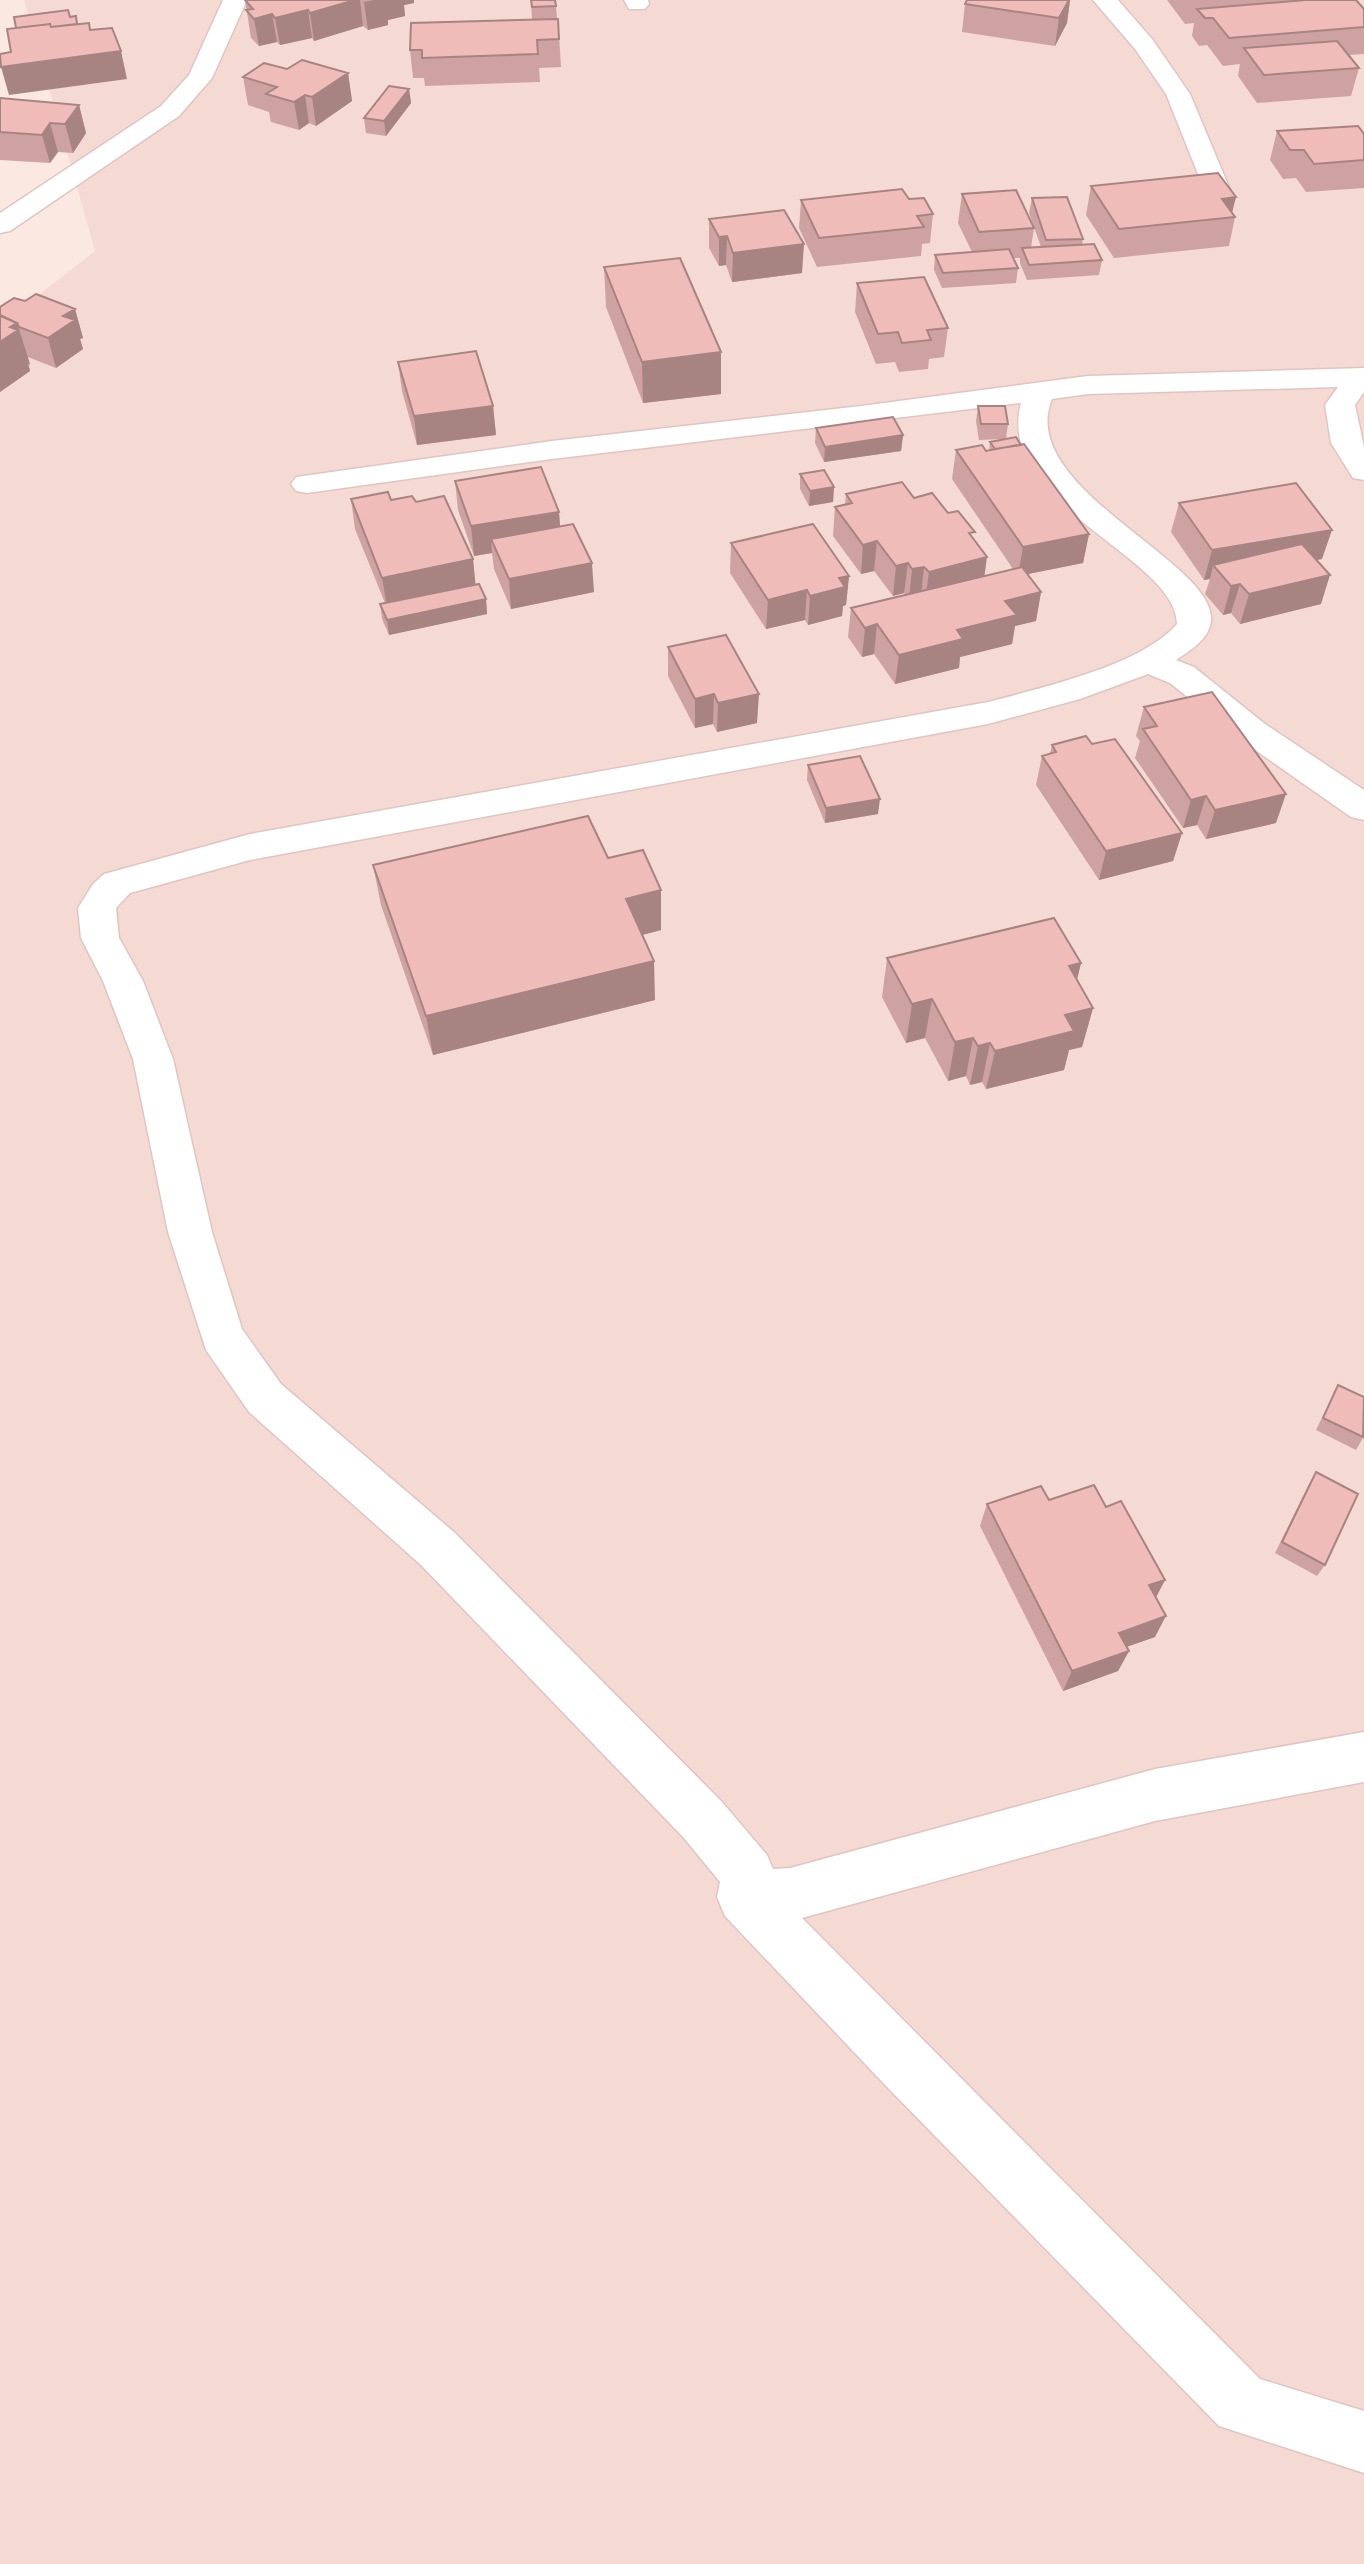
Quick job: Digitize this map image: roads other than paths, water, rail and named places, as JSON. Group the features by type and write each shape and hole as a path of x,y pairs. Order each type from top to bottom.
{"street":[{"path":"0,225 170,111 200,78 235,0"},
{"path":"1105,0 1144,44 1178,94 1221,199"},
{"path":"307,484 552,450 1088,385 1362,377"},
{"path":"1362,377 1340,405 1346,443 1364,471"},
{"path":"744,1897 748,1874 703,1820 438,1549 265,1398 222,1337 190,1232 153,1059 123,981 100,938 97,908 117,883 250,847 988,713 1060,695 1147,661 1182,641 1195,625 1195,614 1184,594 1153,563 1067,492 1043,457 1032,425 1034,403 1040,393"},
{"path":"1147,661 1182,675 1253,732 1364,808"},
{"path":"744,1897 790,1895 1155,1795 1364,1757"},
{"path":"744,1897 908,2068 1241,2404 1364,2442"}]}
